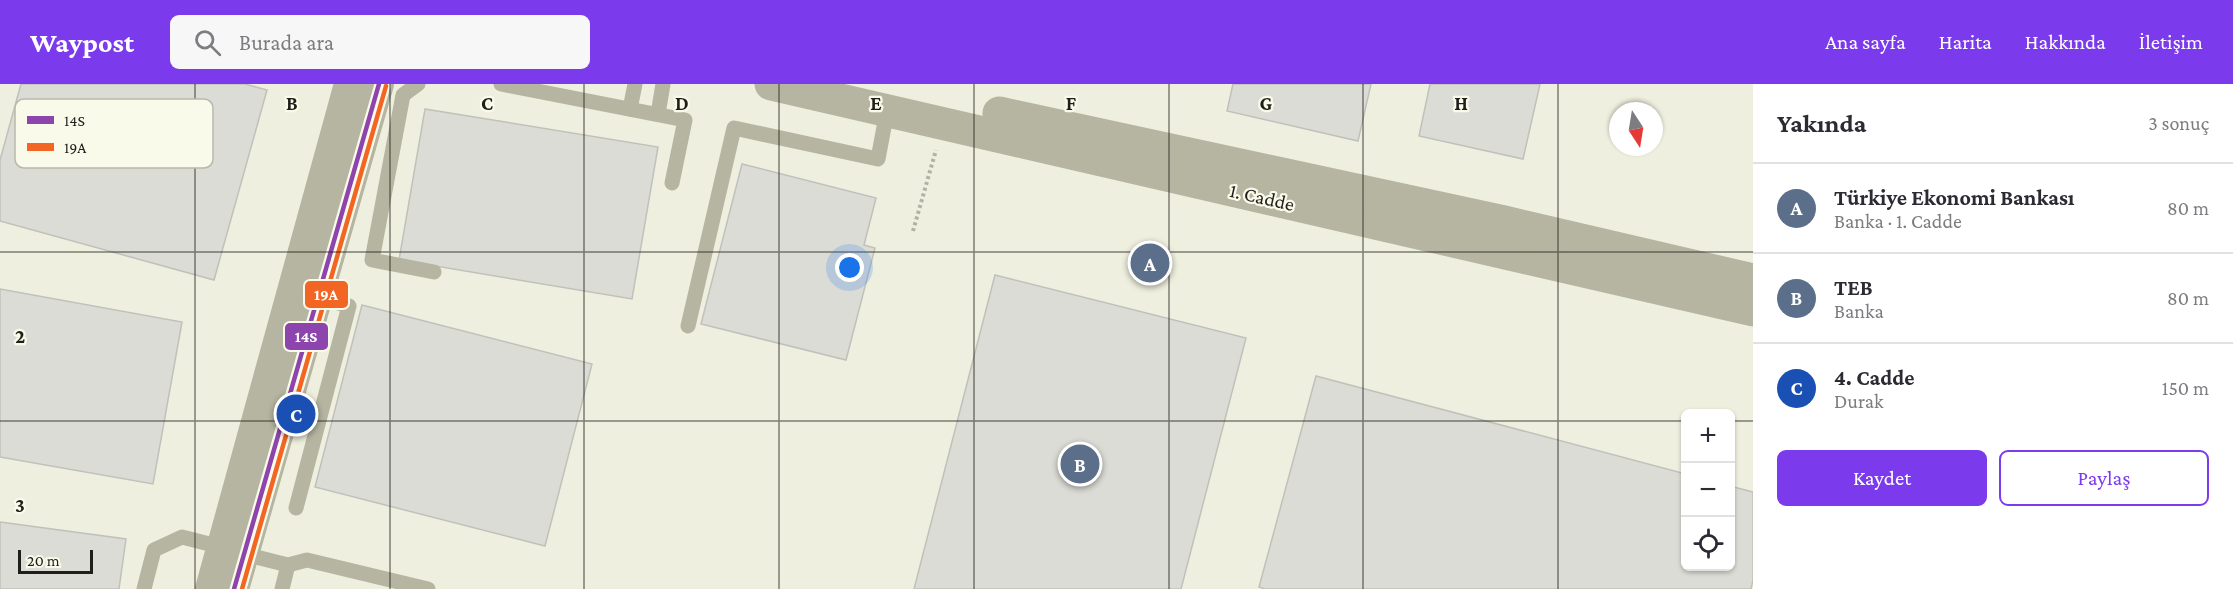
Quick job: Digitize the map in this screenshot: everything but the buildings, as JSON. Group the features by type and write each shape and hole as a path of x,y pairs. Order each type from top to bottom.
{"street":[{"path":"210,589 233,550 305,293 349,84"},
{"path":"305,293 379,84"},
{"name":"1. Cadde","path":"771,84 883,94 1504,222 1753,280"},
{"name":"1. Cadde","path":"883,94 943,124 1753,310"},
{"path":"233,550 234,589"}],"lane":[{"path":"418,84 403,96 372,260 434,272"},
{"path":"501,84 685,120 672,183"},
{"path":"630,109 635,84"},
{"path":"658,114 663,84"},
{"path":"688,326 734,128 878,159 883,94"},
{"path":"296,508 349,306 305,293"},
{"path":"144,589 154,550 182,537 288,565 307,560 428,589"},
{"path":"282,589 288,565"}],"path":[{"path":"913,231 943,124"}],"shaded area":[{"path":"0,84 1753,84 1753,589 0,589"}],"transit line":[{"name":"14S","path":"234,589 379,84"},
{"name":"19A","path":"242,589 386,86"}],"place":[{"name":"Türkiye Ekonomi Bankası","path":"1150,263"},
{"name":"4. Cadde","path":"296,414"},
{"name":"TEB","path":"1080,464"}]}
